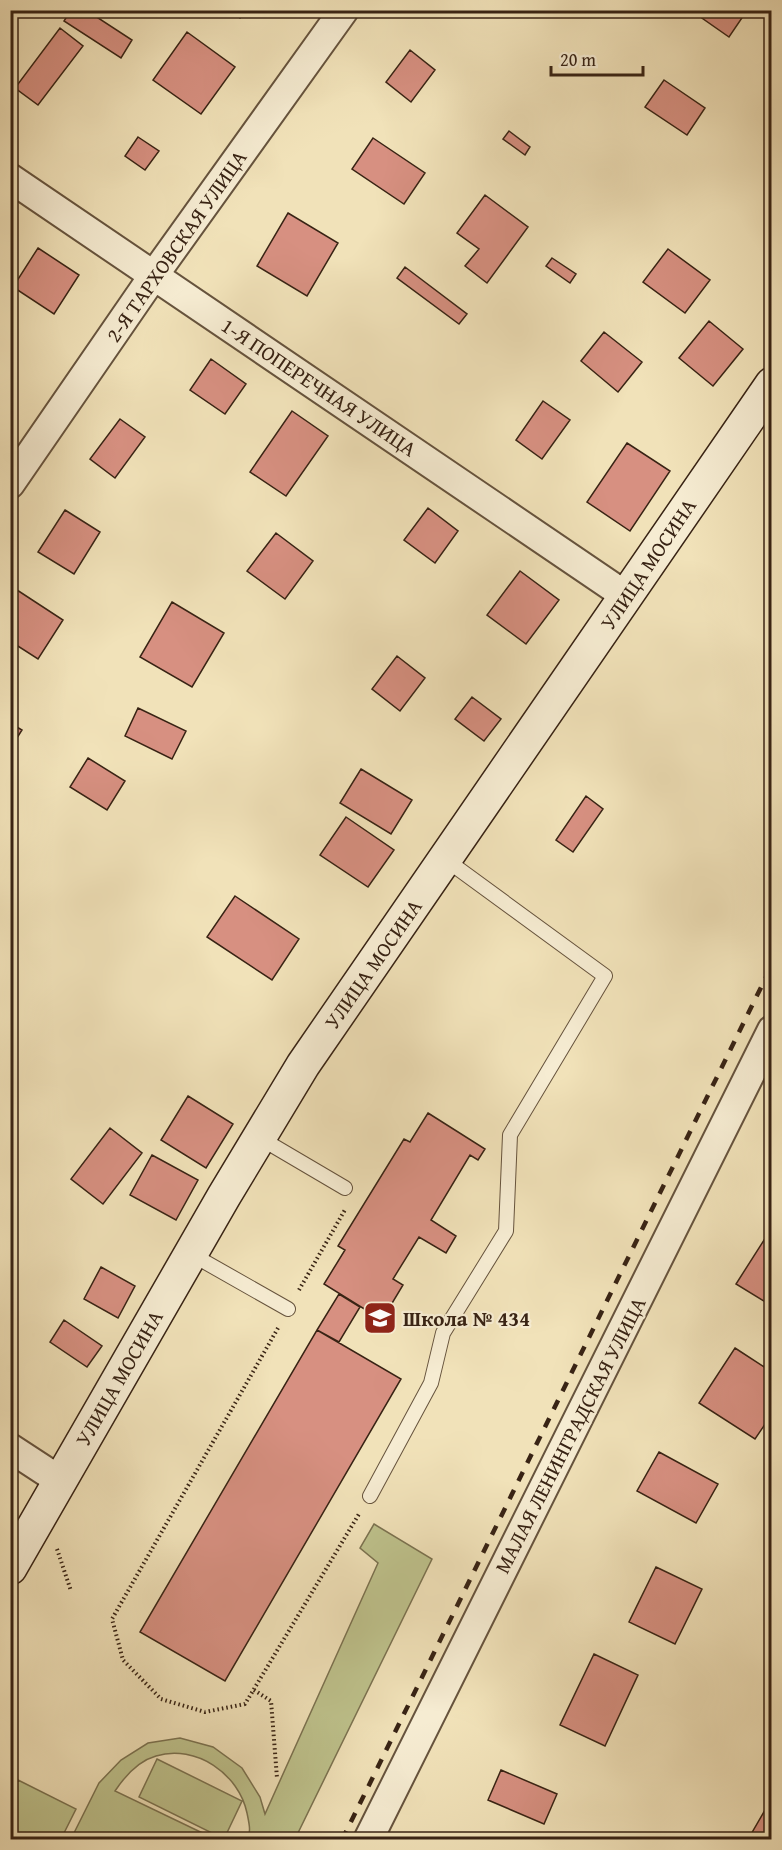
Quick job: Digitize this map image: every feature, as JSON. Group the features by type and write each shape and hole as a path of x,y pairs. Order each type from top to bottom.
{"street":[{"name":"2-Я ТАРХОВСКАЯ УЛИЦА","path":"10,484 154,275 344,10"},
{"name":"1-Я ПОПЕРЕЧНАЯ УЛИЦА","path":"10,178 627,596"},
{"name":"УЛИЦА МОСИНА","path":"10,1569 191,1254 303,1065 771,384"},
{"name":"МАЛАЯ ЛЕНИНГРАДСКАЯ УЛИЦА","path":"368,1839 761,1082 771,1030"},
{"path":"10,1448 60,1480"}],"lane":[{"path":"370,1496 431,1383 443,1333 506,1231 510,1135 605,976 445,859"},
{"path":"260,1138 345,1188"},
{"path":"191,1254 288,1309"}],"path":[{"path":"347,1207 112,1619 123,1660 161,1699 205,1712 245,1704 370,1496"},
{"path":"254,1689 271,1701 278,1778"}],"green space":[{"path":"374,1524 432,1559 295,1839 248,1839 247,1813 235,1786 213,1765 200,1758 171,1753 143,1761 115,1791 215,1839 71,1839 99,1783 121,1760 148,1743 180,1738 213,1747 242,1768 260,1797 265,1814 378,1563 360,1548"},
{"path":"157,1759 242,1801 224,1839 139,1797"},
{"path":"18,1780 76,1809 61,1839 11,1839 11,1795"}],"building":[{"path":"71,10 86,10 132,40 121,58 64,21"},
{"path":"230,10 245,10 240,18"},
{"path":"702,10 743,10 746,12 729,37 699,16"},
{"path":"60,28 83,46 38,105 15,88"},
{"path":"187,32 235,67 201,114 153,80"},
{"path":"410,50 435,70 411,102 386,82"},
{"path":"664,80 705,108 687,135 645,107"},
{"path":"509,131 530,147 525,155 503,139"},
{"path":"138,137 159,151 145,170 125,156"},
{"path":"373,138 425,173 404,204 352,169"},
{"path":"485,195 528,227 487,283 465,266 479,249 457,233"},
{"path":"288,213 338,243 307,296 257,266"},
{"path":"38,248 79,275 54,314 13,287"},
{"path":"668,249 710,280 685,313 643,282"},
{"path":"552,258 576,274 570,283 546,266"},
{"path":"405,267 467,314 459,324 397,278"},
{"path":"709,321 743,349 713,386 679,358"},
{"path":"604,332 642,362 618,392 581,361"},
{"path":"211,359 246,384 225,414 190,390"},
{"path":"543,401 570,420 542,459 516,440"},
{"path":"292,411 328,436 286,496 250,472"},
{"path":"120,419 145,437 115,478 90,459"},
{"path":"627,443 670,471 630,531 587,502"},
{"path":"428,508 458,531 435,563 404,540"},
{"path":"65,510 100,532 74,574 38,552"},
{"path":"276,533 313,561 285,599 247,571"},
{"path":"520,571 559,600 526,644 487,615"},
{"path":"17,590 63,620 38,659 10,641 10,600"},
{"path":"172,602 224,633 192,687 140,657"},
{"path":"397,656 425,678 400,711 372,689"},
{"path":"472,697 501,719 484,741 455,719"},
{"path":"138,708 186,731 172,759 125,736"},
{"path":"10,723 22,730 10,749"},
{"path":"88,758 125,781 107,810 70,787"},
{"path":"361,769 412,800 391,834 340,803"},
{"path":"586,796 603,809 573,852 556,840"},
{"path":"346,817 394,850 368,887 320,855"},
{"path":"235,896 299,939 272,980 207,937"},
{"path":"188,1096 233,1124 206,1168 161,1140"},
{"path":"428,1113 485,1149 478,1160 470,1155 431,1220 456,1236 446,1253 419,1237 393,1279 403,1285 382,1320 324,1284 345,1250 338,1246 404,1139 410,1142"},
{"path":"110,1128 142,1153 103,1204 71,1179"},
{"path":"152,1155 198,1180 176,1220 130,1195"},
{"path":"766,1237 772,1241 772,1306 736,1284"},
{"path":"101,1267 135,1286 118,1318 84,1299"},
{"path":"339,1294 360,1307 339,1342 317,1330"},
{"path":"64,1320 102,1346 87,1367 50,1342"},
{"path":"317,1330 401,1379 225,1681 140,1632"},
{"path":"735,1348 772,1372 772,1414 755,1439 699,1403"},
{"path":"659,1452 718,1484 696,1523 637,1491"},
{"path":"656,1567 702,1589 675,1644 629,1622"},
{"path":"594,1654 638,1675 605,1746 560,1725"},
{"path":"501,1770 557,1794 544,1824 488,1800"},
{"path":"765,1810 772,1814 772,1840 757,1840 750,1836"}],"railway":[{"path":"342,1840 772,965"}],"place":[{"name":"Школа № 434","path":"380,1318"}]}
